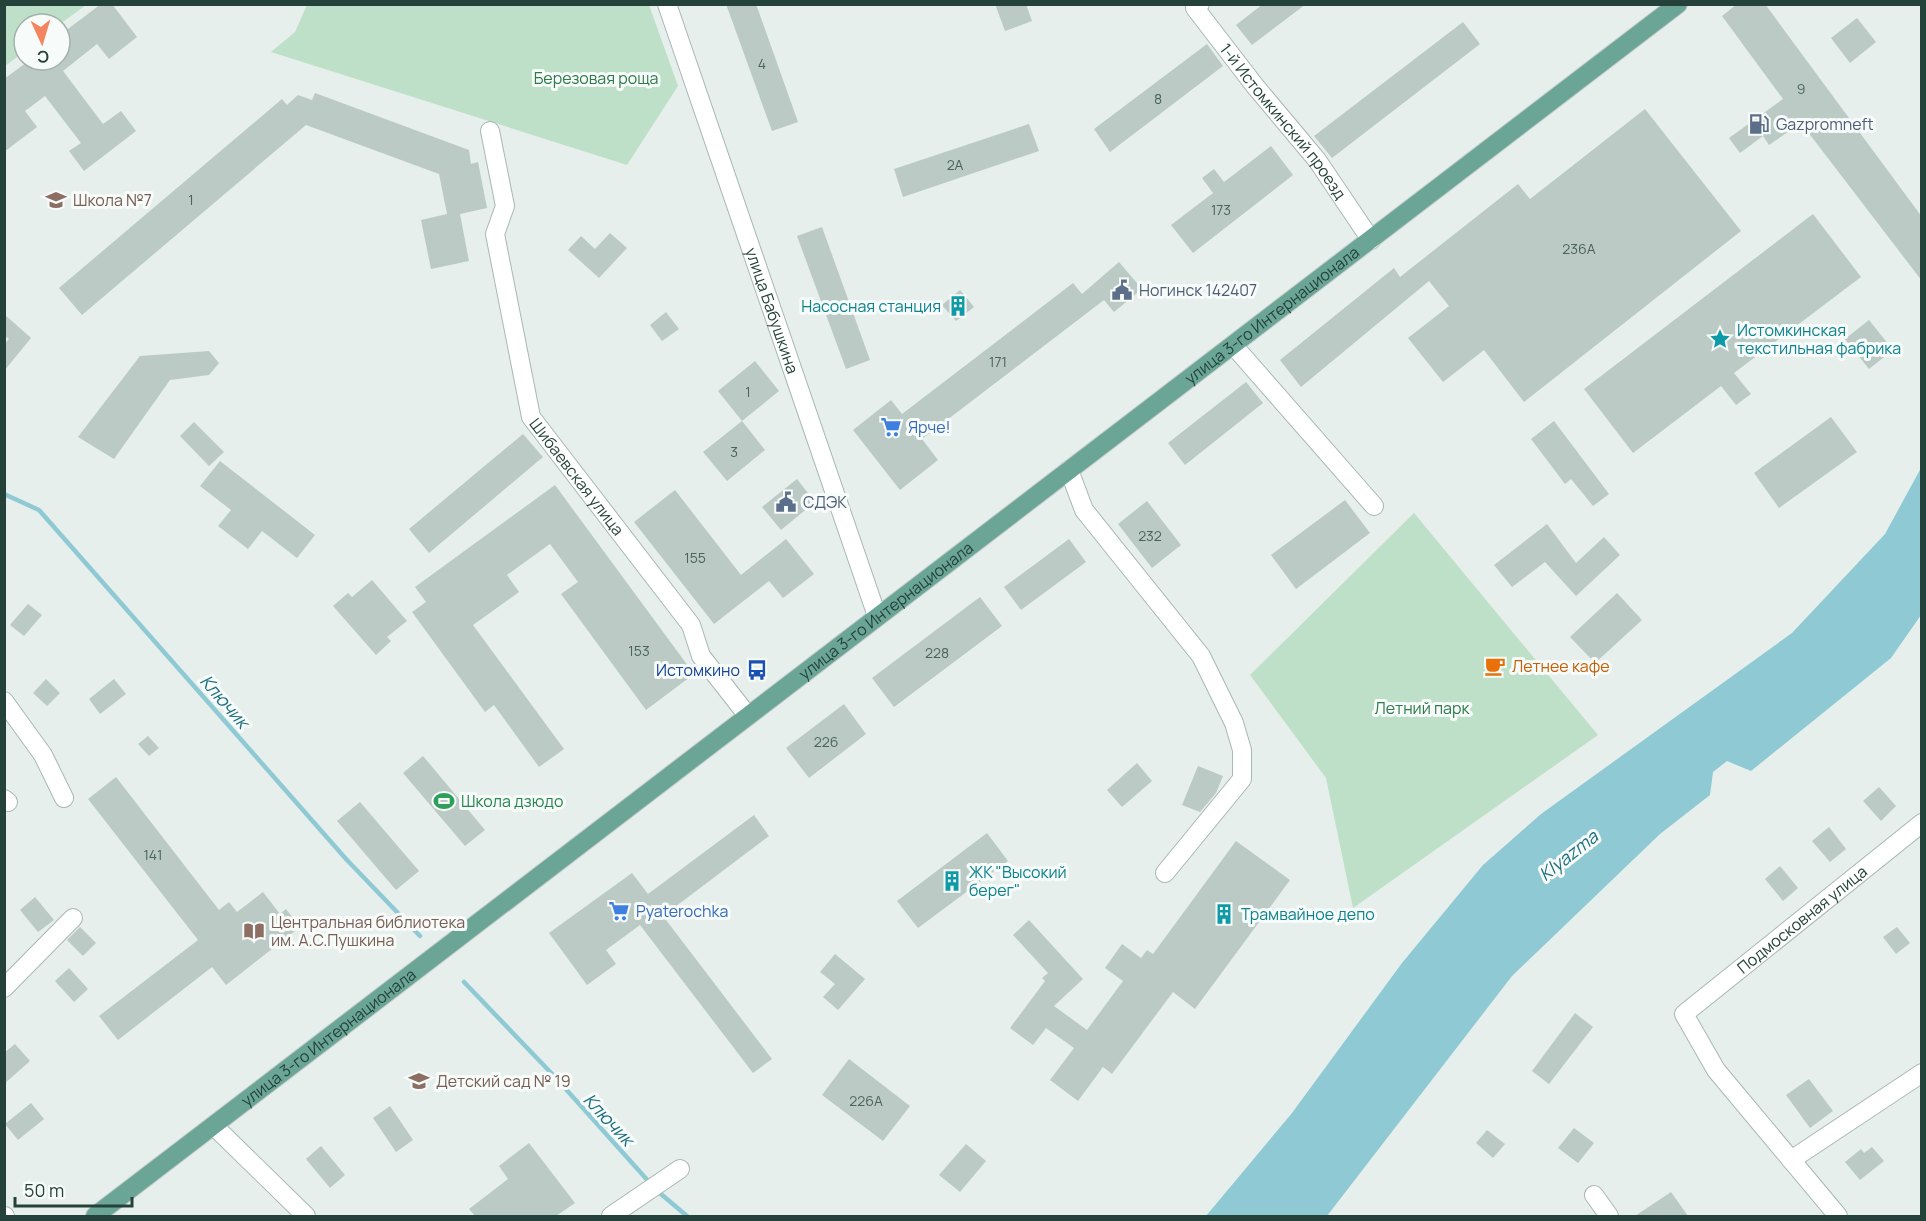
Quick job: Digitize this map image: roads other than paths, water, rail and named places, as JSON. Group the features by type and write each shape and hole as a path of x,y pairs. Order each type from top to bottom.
{"main road":[{"name":"улица 3-го Интернационала","path":"95,1216 1678,4"}],"street":[{"name":"улица Бабушкина","path":"667,4 877,616"},
{"name":"1-й Истомкинский проезд","path":"1200,4 1196,8 1255,86 1317,160 1371,240"},
{"name":"Шибаевская улица","path":"490,131 505,206 495,234 531,417 691,625 701,656 747,716"},
{"path":"1233,345 1374,506"},
{"path":"1069,470 1084,510 1201,656 1234,723 1242,750 1242,779 1165,873"},
{"path":"4,701 43,755 64,798"},
{"name":"Подмосковная улица","path":"1791,1160 1716,1070 1684,1014 1922,823"},
{"path":"4,988 73,918"},
{"path":"1838,1216 1791,1160 1922,1073"},
{"path":"214,1126 306,1216"},
{"path":"611,1216 680,1169"},
{"path":"1594,1195 1608,1216"}],"water":[{"name":"Klyazma","path":"1921,468 1921,615 1891,658 1751,771 1727,761 1713,772 1710,795 1660,834 1512,976 1327,1216 1206,1216 1292,1113 1402,963 1483,865 1541,814 1792,633 1885,534"}],"waterway":[{"name":"Ключик","path":"4,494 39,510 346,859 420,936"},
{"name":"Ключик","path":"464,982 555,1077 650,1183"},
{"name":"Ключик","path":"655,1189 687,1216"}],"place":[{"name":"Gazpromneft","path":"1759,124"},
{"name":"Школа №7","path":"56,200"},
{"name":"Ногинск 142407","path":"1122,290"},
{"name":"Насосная станция","path":"958,306"},
{"name":"Истомкинская текстильная фабрика","path":"1720,339"},
{"name":"Ярче!","path":"891,427"},
{"name":"СДЭК","path":"786,502"},
{"name":"Летнее кафе","path":"1495,666"},
{"name":"Истомкино","path":"757,670"},
{"name":"Школа дзюдо","path":"444,801"},
{"name":"ЖК \"Высокий берег\"","path":"952,881"},
{"name":"Pyaterochka","path":"619,911"},
{"name":"Трамвайное депо","path":"1224,914"},
{"name":"Центральная библиотека им. А.С.Пушкина","path":"254,931"},
{"name":"Детский сад № 19","path":"419,1081"}],"park label":[{"name":"Березовая роща","path":"596,78"},
{"name":"Летний парк","path":"1422,708"}]}
